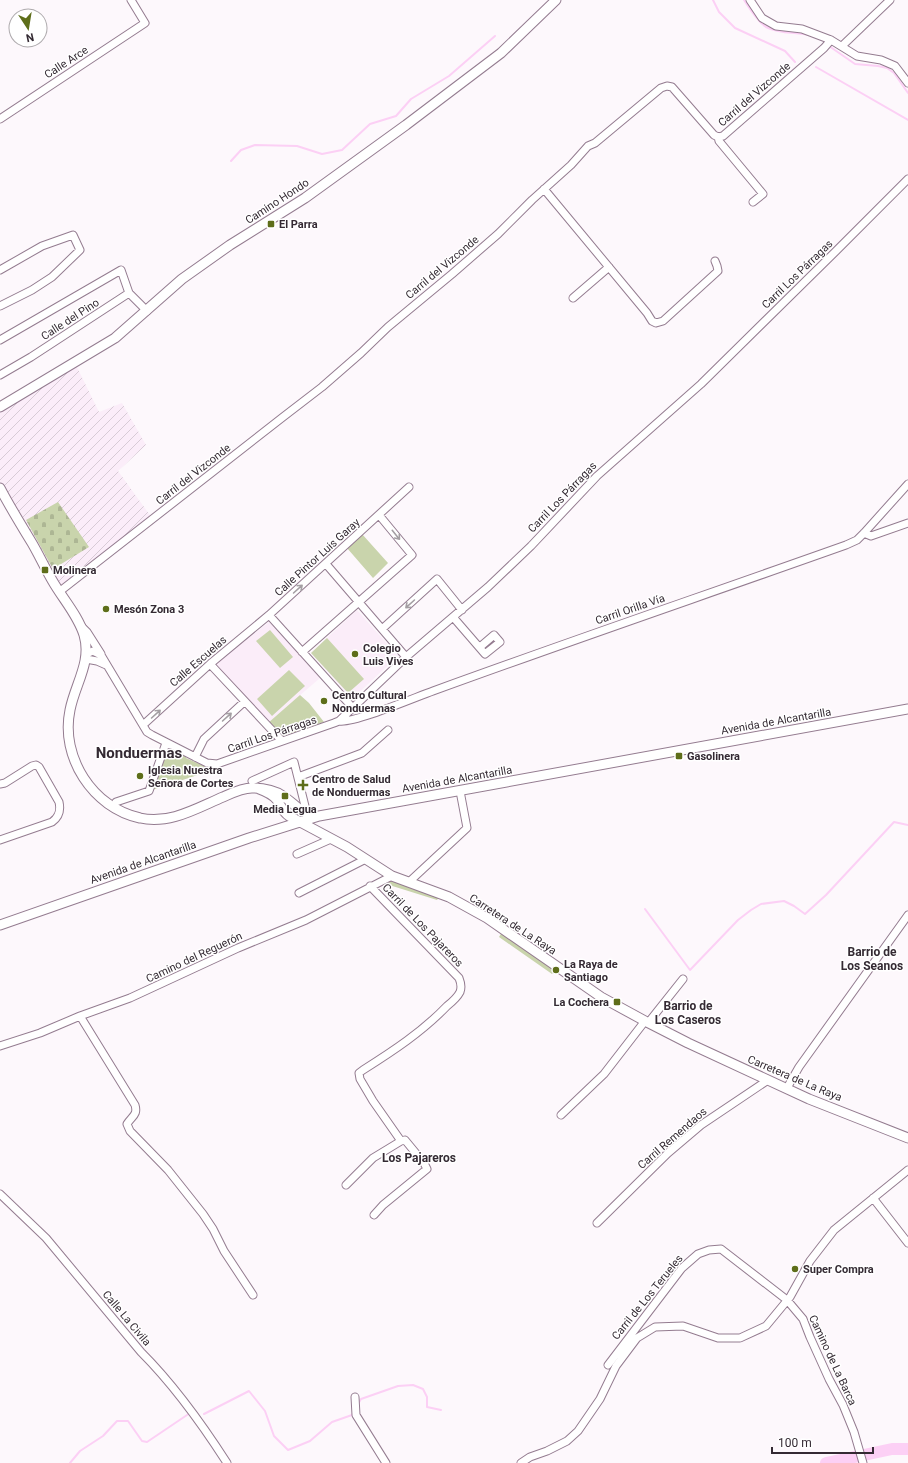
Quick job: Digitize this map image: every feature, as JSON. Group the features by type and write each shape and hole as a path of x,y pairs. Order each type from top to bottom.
{"main road":[{"name":"Camino Hondo","path":"0,406 115,338 182,279 230,245 305,198 406,125 501,53 556,0"},
{"path":"0,488 59,592 79,624 84,636 86,656 82,674 70,709 69,734 74,757 79,770 88,785 100,798 120,811 134,817 148,820 158,820 180,815 255,785 277,792 295,806 303,817"},
{"name":"Avenida de Alcantarilla","path":"0,925 274,830 303,817 320,816 908,709"},
{"path":"255,785 275,798 284,812 282,823 274,830"},
{"name":"Carretera de La Raya","path":"284,812 289,816 303,817 331,839 347,847 364,860 392,876 449,897 487,918 601,997 688,1044 809,1099 908,1138"}],"street":[{"name":"Calle Arce","path":"0,119 145,24 131,0"},
{"path":"750,0 762,18 776,26 802,29 831,40 857,56 881,60 895,66 908,83"},
{"path":"842,46 890,0"},
{"name":"Carril del Vizconde","path":"59,592 322,387 361,353 388,326 493,239 516,215 571,165 588,146 595,143 662,88 667,86 672,87 714,135 718,137 723,136 824,48 831,40"},
{"path":"718,137 719,141 763,194 753,202"},
{"name":"Carril Los Párragas","path":"79,624 87,632 143,725 152,735 207,763 217,764 339,721 406,657 488,587 531,546 597,476 701,384 908,179"},
{"path":"544,189 656,324 663,321 718,271 718,266 715,261"},
{"path":"0,270 42,246 73,235 80,250 52,277 32,290 0,306"},
{"path":"573,298 609,267"},
{"path":"0,340 121,270 129,293 147,311"},
{"name":"Calle del Pino","path":"0,375 31,357 129,293"},
{"name":"Carril Orilla Vía","path":"339,721 349,721 838,548 856,540 864,533 908,484"},
{"name":"Calle Pintor Luis Garay","path":"269,615 410,487"},
{"path":"302,652 412,555 379,515"},
{"path":"864,533 871,536 908,523"},
{"path":"326,564 406,657"},
{"path":"382,629 437,579 462,610"},
{"path":"269,615 352,707"},
{"name":"Calle Escuelas","path":"143,725 210,664 269,615"},
{"path":"453,617 480,647"},
{"path":"86,656 93,651 101,655"},
{"path":"86,656 106,665"},
{"path":"210,664 282,741"},
{"path":"195,757 204,739 244,702"},
{"path":"298,777 362,754 388,730"},
{"path":"116,802 149,791 166,743"},
{"path":"255,785 294,762 305,806 303,817"},
{"path":"0,784 5,783 36,765 43,773 59,802 60,808 57,818 52,822 0,840"},
{"path":"409,882 467,828 460,791"},
{"path":"284,812 288,806 295,806"},
{"path":"297,854 331,839"},
{"path":"299,893 364,860"},
{"name":"Camino del Reguerón","path":"0,1046 40,1033 80,1016 130,998 238,948 306,920 392,876"},
{"name":"Carril de Los Pajareros","path":"370,886 458,978 461,984 460,992 439,1014 396,1050 359,1073 360,1079 372,1101 402,1141 405,1140 427,1169 383,1204 374,1215"},
{"path":"786,1088 799,1066 908,915"},
{"path":"561,1115 604,1074 683,979"},
{"path":"80,1016 135,1105 135,1115 127,1124 130,1131 168,1170 203,1214 213,1229 224,1251 253,1295"},
{"name":"Carril Remendaos","path":"597,1222 668,1153 701,1125 768,1080"},
{"path":"346,1185 373,1158 402,1141"},
{"path":"521,1463 530,1457 547,1451 567,1441 578,1431 600,1399 616,1366 637,1338 655,1327 683,1326 718,1338 740,1338 766,1326 787,1300 810,1261 834,1230 908,1170"},
{"name":"Calle La Civila","path":"0,1194 46,1238 141,1352 158,1368 208,1434 227,1463"},
{"path":"873,1198 908,1243"},
{"name":"Carril de Los Terueles","path":"608,1365 682,1268 698,1254 709,1250 720,1248 787,1300"},
{"name":"Camino de La Barca","path":"787,1300 803,1319 829,1379 844,1406 854,1432 863,1463"},
{"path":"355,1397 356,1415 386,1463"}],"shaded area":[{"path":"74,361 99,412 122,403 146,445 118,471 152,518 58,590 0,488 0,407"},
{"name":"Colegio Luis Vives","path":"357,610 398,656 352,699 311,653"},
{"path":"269,622 320,678 268,723 214,665"}],"green space":[{"path":"58,502 89,547 53,569 26,520"},
{"path":"362,534 388,563 373,578 347,548"},
{"path":"270,630 293,657 280,668 256,641"},
{"path":"327,638 364,679 348,693 311,653"},
{"path":"289,670 305,686 272,716 257,699"},
{"path":"300,695 309,703 324,722 281,737 268,723"},
{"path":"166,743 186,753 186,758 213,770 149,791"},
{"path":"392,880 440,896 437,900 386,884"},
{"path":"502,932 556,970 552,974 499,937"}],"waterway":[{"path":"713,0 719,12 735,28 785,51 795,62"},
{"path":"744,0 751,11 766,27 782,32 810,35"},
{"path":"231,161 241,150 255,145 297,146 322,154 342,150 370,124 396,116 411,99 449,76 495,36"},
{"path":"829,46 855,64 887,68 894,73 908,93"},
{"path":"816,67 908,120"},
{"path":"645,909 690,970 738,920 761,904 784,901 805,914 826,895 894,822 908,825"},
{"path":"358,1404 361,1399 398,1386 413,1385 423,1389 427,1397 427,1407 441,1410"},
{"path":"204,1414 249,1391 265,1411 274,1436 288,1450 310,1441 332,1422 352,1415 353,1413"},
{"path":"70,1463 80,1451 103,1436 117,1421 128,1421 142,1441 147,1442 190,1413"},
{"path":"826,1463 892,1449 908,1449"}],"place":[{"name":"El Parra","path":"271,224"},
{"name":"Molinera","path":"45,570"},
{"name":"Mesón Zona 3","path":"106,609"},
{"name":"Colegio Luis Vives","path":"355,654"},
{"name":"Centro Cultural Nonduermas","path":"324,701"},
{"name":"Gasolinera","path":"679,756"},
{"name":"Iglesia Nuestra Señora de Cortes","path":"140,776"},
{"name":"Centro de Salud de Nonduermas","path":"303,785"},
{"name":"Media Legua","path":"285,796"},
{"name":"La Raya de Santiago","path":"556,970"},
{"name":"La Cochera","path":"617,1002"},
{"name":"Super Compra","path":"795,1269"}],"district":[{"name":"Nonduermas","path":"139,753"},
{"name":"Barrio de Los Seanos","path":"872,959"},
{"name":"Barrio de Los Caseros","path":"688,1013"},
{"name":"Los Pajareros","path":"419,1158"}]}
